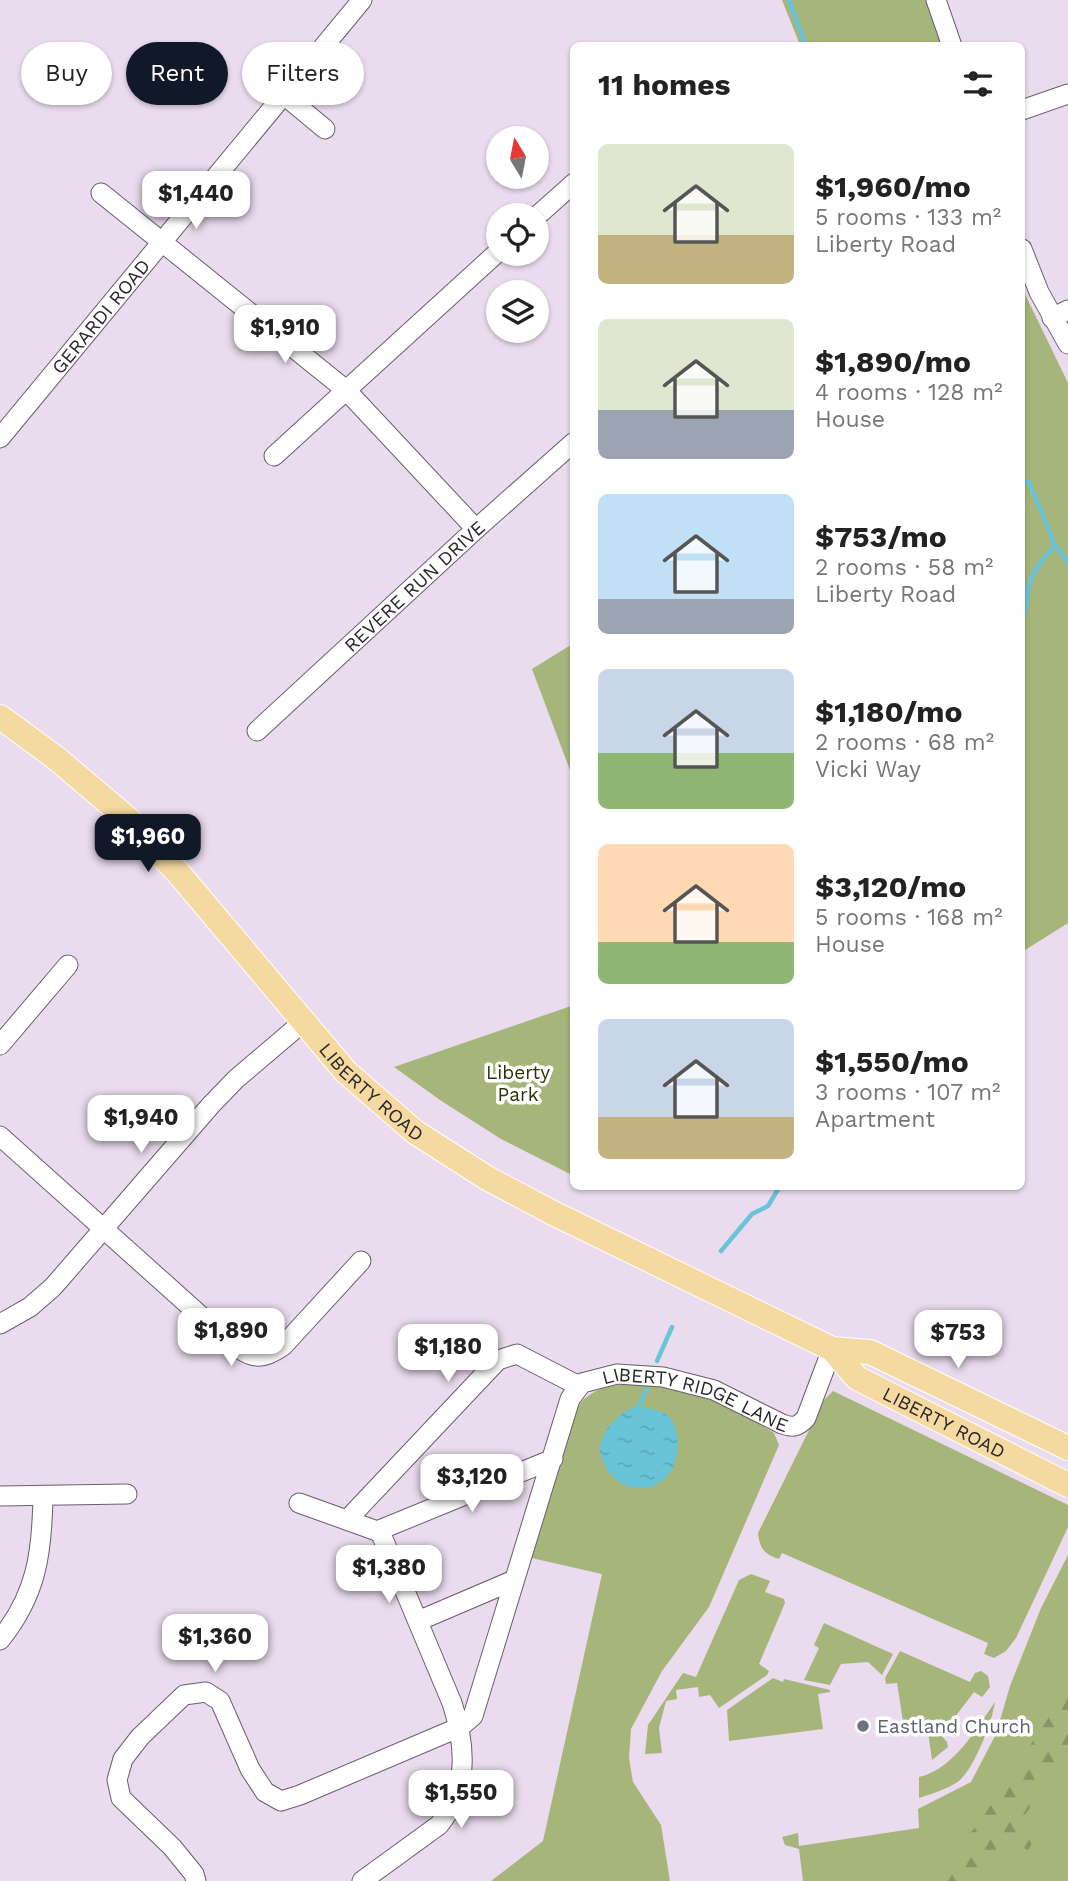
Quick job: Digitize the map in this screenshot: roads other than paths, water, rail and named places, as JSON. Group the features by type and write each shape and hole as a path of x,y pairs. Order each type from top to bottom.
{"main road":[{"name":"LIBERTY ROAD","path":"0,717 56,758 128,819 180,875 345,1072 415,1132 487,1178 553,1213 832,1349 870,1352 1068,1448"},
{"name":"LIBERTY ROAD","path":"832,1349 857,1378 1068,1485"}],"street":[{"name":"GERARDI ROAD","path":"328,42 362,0"},
{"path":"936,0 951,42"},
{"path":"1025,109 1068,94"},
{"name":"GERARDI ROAD","path":"0,438 276,105"},
{"path":"296,105 325,129"},
{"path":"549,205 570,187"},
{"path":"101,193 346,390 476,529"},
{"path":"1025,254 1060,314 1068,344"},
{"path":"274,456 486,263"},
{"name":"REVERE RUN DRIVE","path":"257,731 570,446"},
{"path":"0,1045 68,965"},
{"path":"0,1324 30,1307 53,1287 236,1079 303,1022"},
{"path":"0,1136 231,1343 256,1357 269,1355 283,1346 361,1261"},
{"name":"LIBERTY RIDGE LANE","path":"460,1727 473,1716 569,1399 582,1382 617,1374 663,1377 714,1390 791,1427 800,1425 806,1418 832,1349"},
{"path":"347,1520 498,1360 517,1354 579,1386"},
{"path":"377,1531 553,1459"},
{"path":"0,1496 127,1494"},
{"path":"0,1640 21,1609 29,1591 42,1541 43,1496"},
{"path":"299,1503 381,1534 453,1703 460,1727 463,1771 458,1792 447,1814 439,1825 362,1881"},
{"path":"418,1622 514,1580"},
{"path":"196,1881 194,1874 172,1847 121,1798 117,1780 123,1759 140,1737 184,1695 206,1692 220,1701 250,1769 265,1792 281,1801 460,1727"}],"water":[{"path":"639,1405 668,1416 674,1424 678,1445 677,1456 667,1476 660,1483 642,1488 628,1486 615,1479 606,1468 600,1450 602,1439 614,1421"}],"waterway":[{"path":"789,0 805,42"},
{"path":"1025,482 1029,482 1055,545 1068,563"},
{"path":"1025,610 1031,579 1055,545"},
{"path":"721,1251 752,1214 768,1206 778,1190"},
{"path":"657,1361 672,1327"},
{"path":"639,1405 647,1389"}],"place":[{"name":"Eastland Church","path":"863,1726"}],"park label":[{"name":"Liberty Park","path":"518,1083"}]}
